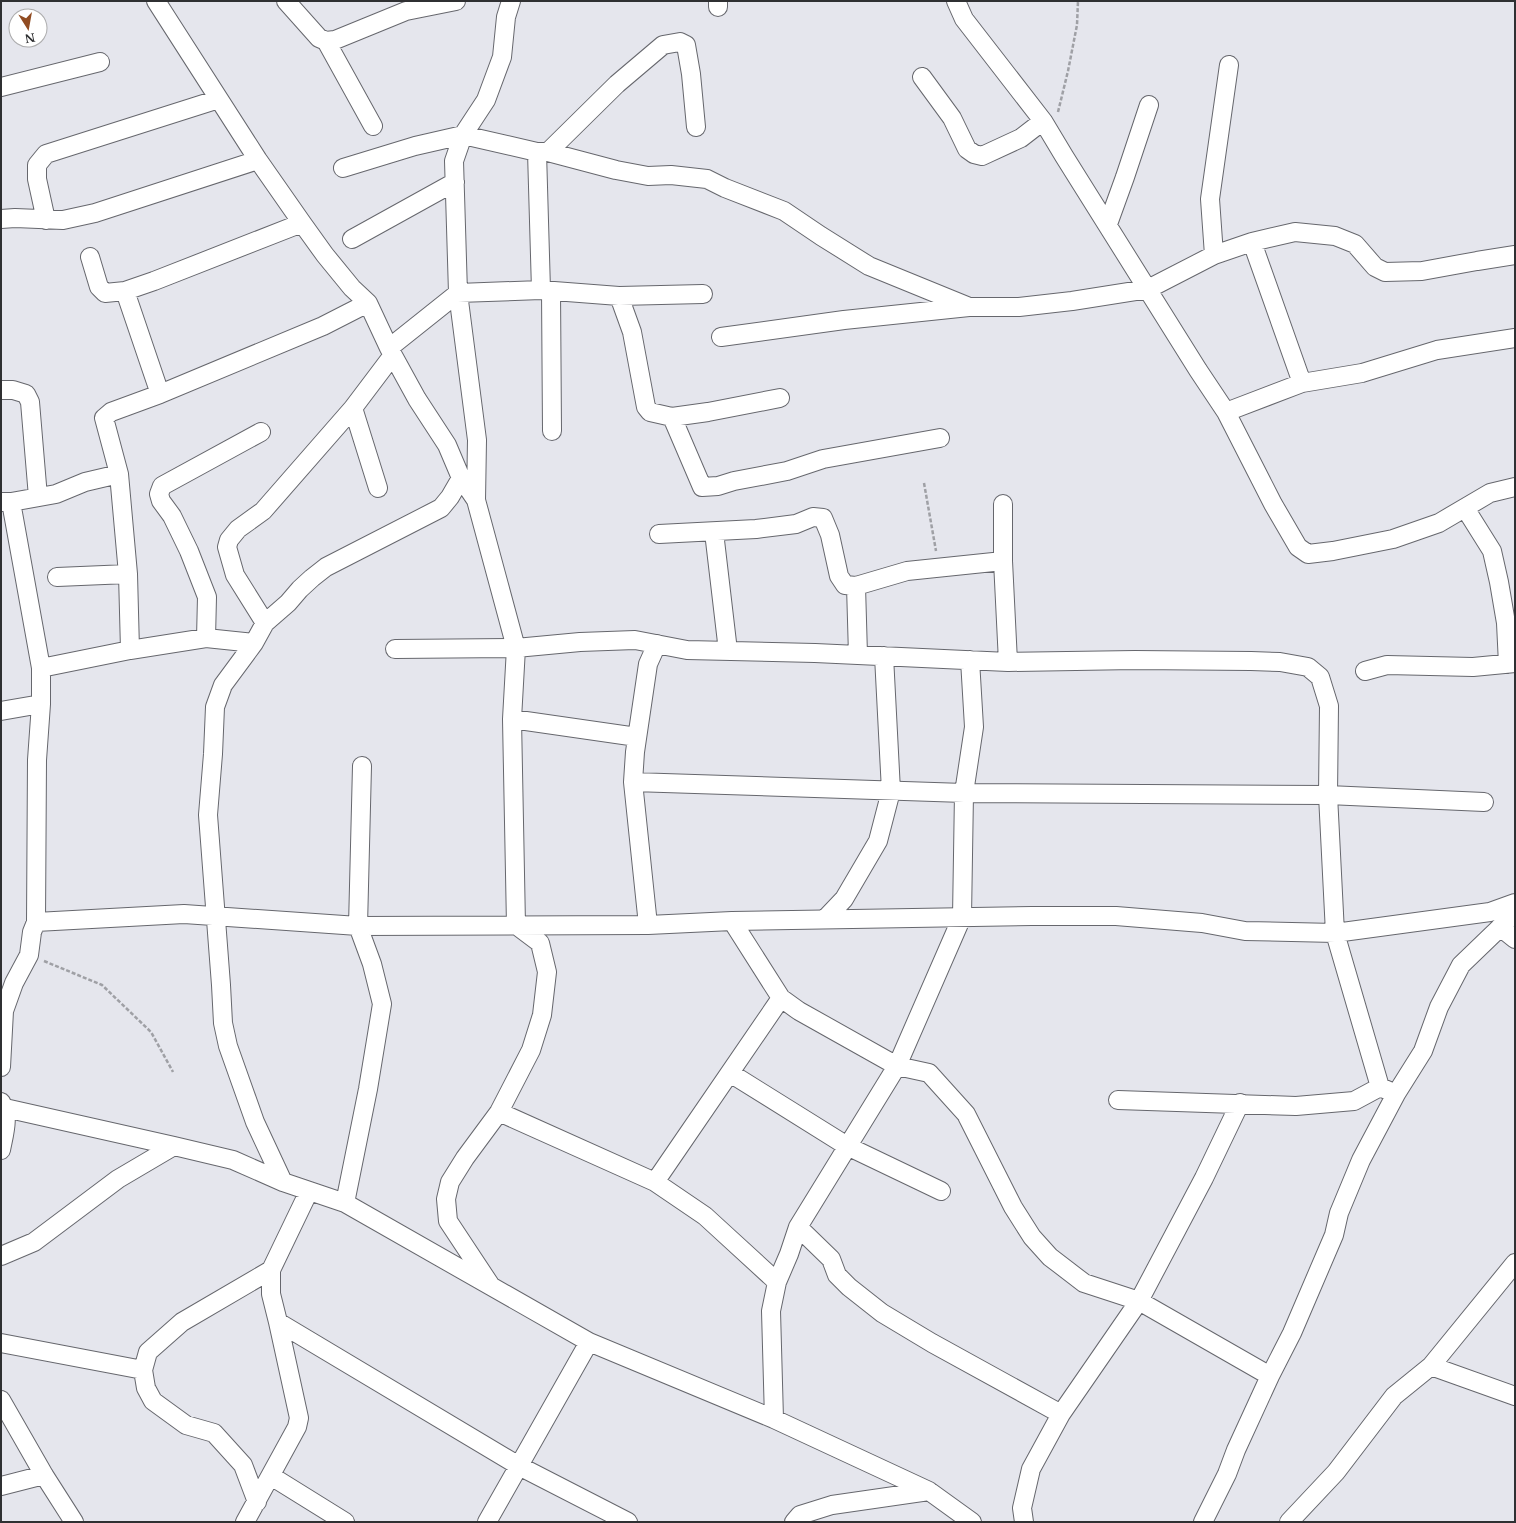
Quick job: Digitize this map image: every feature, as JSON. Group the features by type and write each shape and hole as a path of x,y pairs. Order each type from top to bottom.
{"street":[{"path":"156,1 258,160 302,223 325,255 352,288 368,303 391,351 417,399 447,446 461,478 476,500"},
{"path":"286,1 319,38 326,41 335,40 406,11 456,1"},
{"path":"511,1 506,17 502,57 486,100 463,135 454,161 458,293 478,440 476,500 516,648 512,719 516,925"},
{"path":"956,1 964,19 1048,128 1198,370 1226,412 1273,504 1298,547 1308,554 1333,551 1393,539 1439,523 1490,493 1515,487"},
{"path":"326,41 374,126"},
{"path":"552,431 546,290 543,152 617,84 663,45 680,42 686,45 691,74 696,127"},
{"path":"1,87 100,62"},
{"path":"1214,255 1210,199 1229,65"},
{"path":"922,77 952,118 967,149 974,154 982,156 1021,138 1048,128"},
{"path":"46,220 37,179 37,165 46,154 219,99"},
{"path":"1108,224 1126,177 1149,105"},
{"path":"343,168 415,146 463,135 648,176 671,175 707,179 725,188 784,211 869,266 969,307"},
{"path":"1,218 63,220 95,213 258,160"},
{"path":"352,239 455,182"},
{"path":"90,257 98,287 105,293 125,291 302,223"},
{"path":"721,337 844,320 969,307 1019,307 1072,301 1148,289 1214,255 1252,242 1295,232 1335,236 1355,244 1374,267 1385,272 1422,271 1515,255"},
{"path":"1252,242 1302,383"},
{"path":"265,623 235,575 227,547 229,540 238,529 263,511 353,408 391,351 458,293 546,290 619,296 703,294"},
{"path":"125,291 160,394"},
{"path":"619,296 632,332 646,407 650,412 672,417 708,412 780,398"},
{"path":"130,650 128,574 119,474 104,418 111,412 160,394 323,326 368,303"},
{"path":"1226,412 1302,383 1362,372 1437,350 1515,338"},
{"path":"1,390 13,390 26,394 30,402 38,497"},
{"path":"353,408 378,488"},
{"path":"672,417 702,487 718,486 734,481 787,471 823,459 940,438"},
{"path":"206,638 207,597 189,551 172,516 161,501 159,489 262,432"},
{"path":"1,1067 3,1008 29,955 32,932 36,922 37,760 41,704 41,668 6,502 56,494 85,482 119,474"},
{"path":"283,1182 255,1122 228,1046 223,1023 208,815 215,707 223,685 254,643 265,623 288,603 300,589 326,567 441,508 450,497 461,478"},
{"path":"1003,504 1003,561 1008,662"},
{"path":"1364,671 1387,665 1473,668 1511,664 1506,623 1492,550 1465,508"},
{"path":"659,534 763,528 796,524 813,517 823,518 830,535 839,576 845,585 856,586 907,571 1003,561"},
{"path":"714,532 728,651"},
{"path":"57,577 128,574"},
{"path":"856,586 858,655"},
{"path":"41,668 130,650 206,638 254,643"},
{"path":"396,649 516,648 611,640 635,640 687,650 858,655 1008,662 1135,660 1280,662 1308,667 1320,677 1329,706 1328,795 1335,933 1380,1087"},
{"path":"648,925 633,782 637,737 648,664 657,644"},
{"path":"825,920 844,899 878,841 891,790 884,656"},
{"path":"774,1419 771,1312 776,1282 790,1254 798,1227 897,1066 962,917 964,793 974,727 970,660"},
{"path":"1,711 41,704"},
{"path":"512,719 637,737"},
{"path":"345,1203 368,1088 382,1004 372,964 358,926 362,766"},
{"path":"633,782 964,793 1328,795 1484,802"},
{"path":"36,922 184,914 358,926 648,925 732,921 1116,916 1202,923 1245,931 1335,933 1490,912 1515,903"},
{"path":"1203,1522 1227,1474 1236,1450 1270,1376 1292,1333 1334,1235 1339,1213 1361,1160 1396,1094 1423,1051 1439,1007 1461,964 1515,913"},
{"path":"732,921 781,998 799,1011 897,1066 929,1073 966,1114 1012,1206 1032,1237 1050,1257 1084,1283 1139,1301 1270,1376"},
{"path":"490,1286 448,1222 446,1198 450,1182 465,1158 499,1112 531,1050 542,1015 547,972 540,943 516,925"},
{"path":"1500,927 1515,939"},
{"path":"655,1182 781,998"},
{"path":"730,1073 847,1146 941,1191"},
{"path":"1380,1087 1396,1094"},
{"path":"1118,1100 1296,1106 1354,1101 1380,1087"},
{"path":"1024,1522 1022,1508 1030,1468 1062,1414 1139,1301 1204,1178 1240,1103"},
{"path":"1,1150 6,1117 3,1105 233,1160 283,1182 345,1203 589,1342 774,1419 929,1491 972,1522"},
{"path":"499,1112 655,1182 705,1216 776,1282"},
{"path":"1,1256 34,1242 118,1179 174,1146"},
{"path":"246,1522 298,1427 299,1418 271,1294 272,1270 309,1190"},
{"path":"798,1227 831,1259 837,1275 849,1287 882,1313 932,1343 1062,1414"},
{"path":"1289,1522 1336,1472 1394,1396 1431,1366 1515,1263"},
{"path":"257,1502 243,1465 214,1432 186,1425 153,1400 146,1388 143,1370 148,1352 182,1322 272,1270"},
{"path":"278,1322 519,1466 628,1522"},
{"path":"487,1522 589,1342"},
{"path":"1,1343 143,1370"},
{"path":"1431,1366 1515,1396"},
{"path":"1,1400 44,1475 74,1522"},
{"path":"1,1486 44,1475"},
{"path":"271,1476 345,1522"},
{"path":"794,1522 800,1515 832,1505 929,1491"}],"path":[{"path":"1048,128 1068,71 1077,25 1078,1"},
{"path":"924,483 939,567"},
{"path":"29,955 102,985 151,1032 173,1072"}]}
